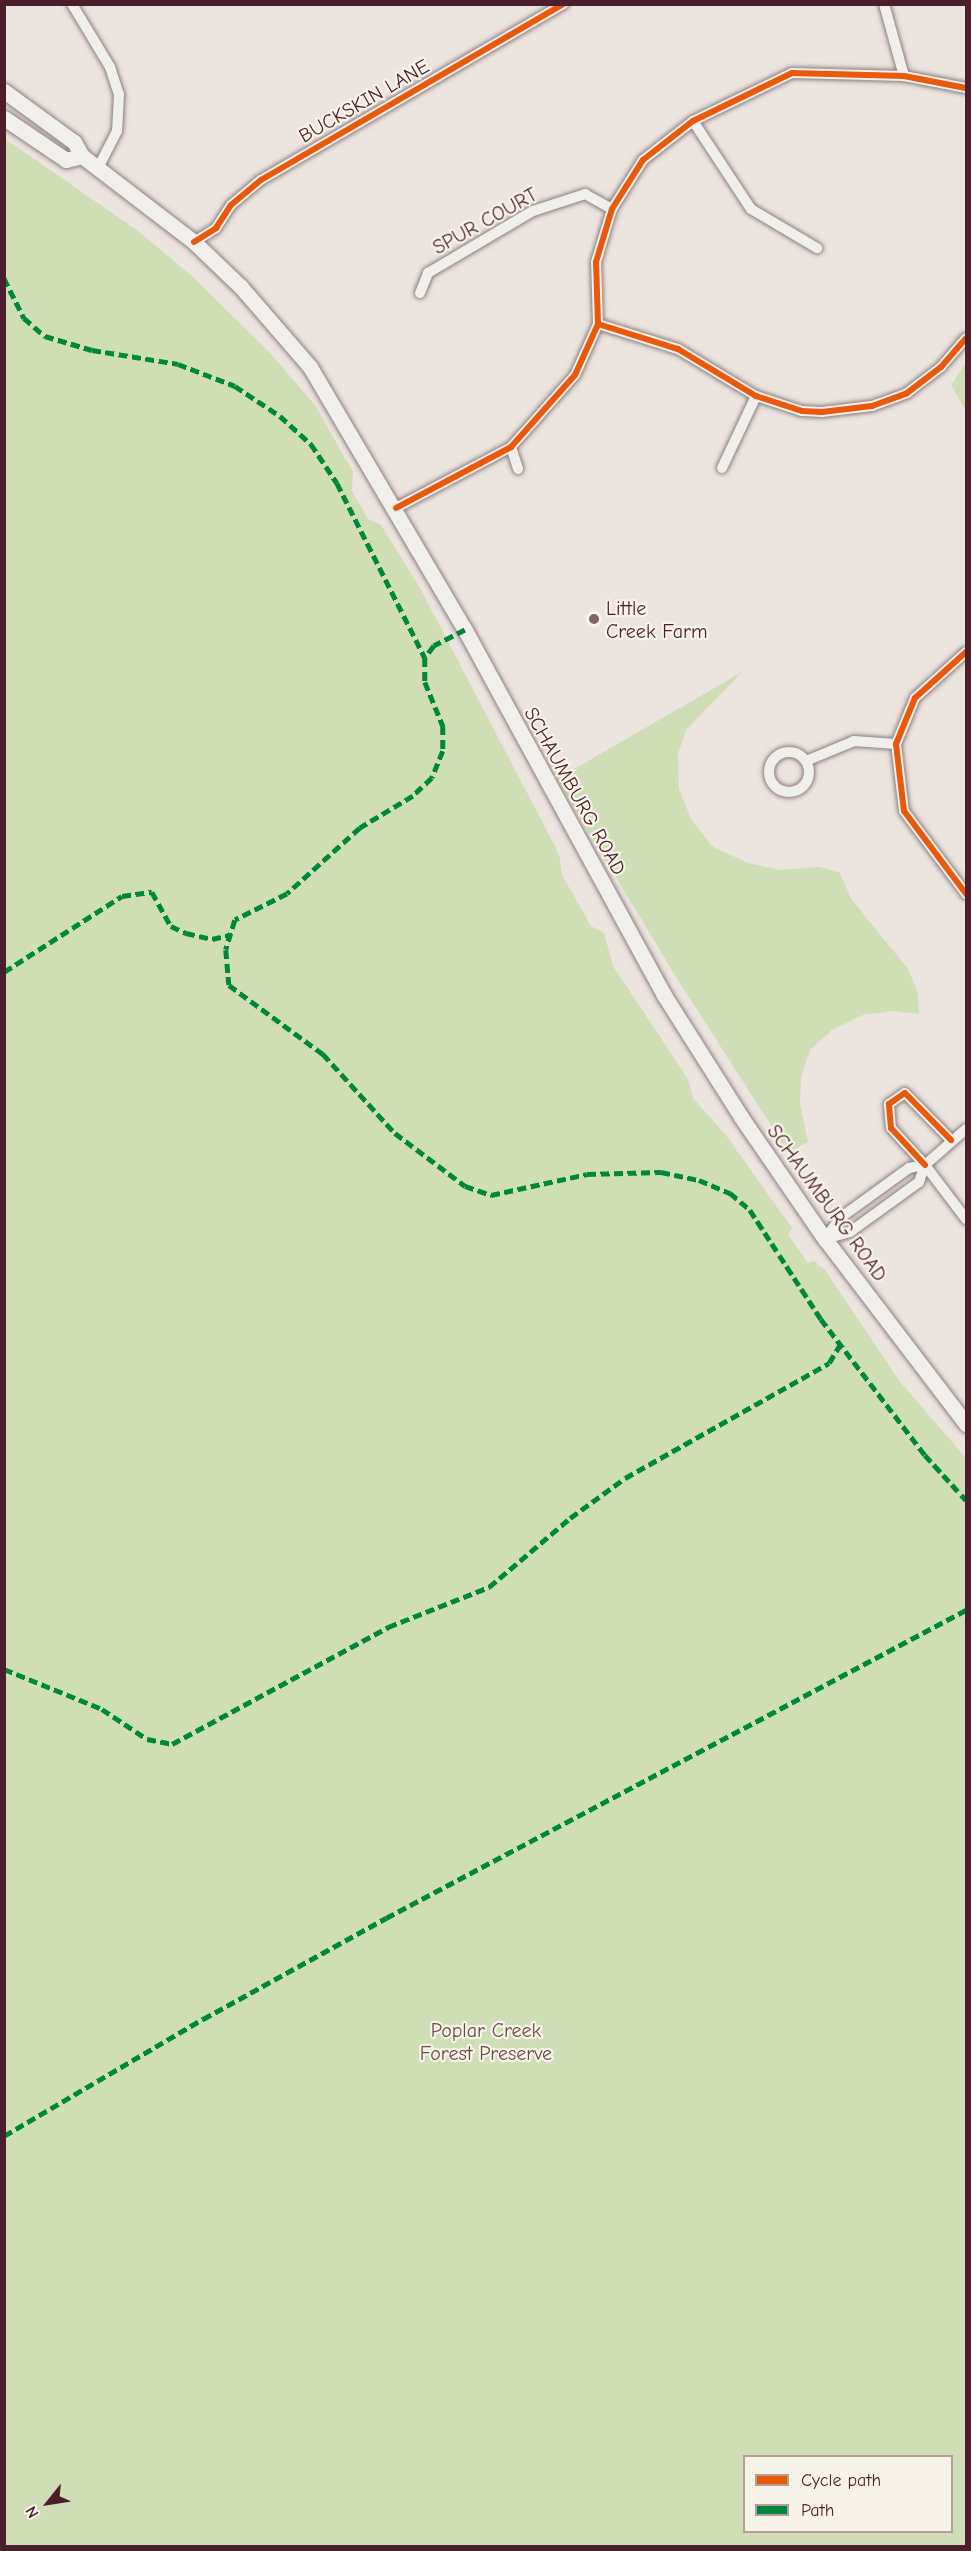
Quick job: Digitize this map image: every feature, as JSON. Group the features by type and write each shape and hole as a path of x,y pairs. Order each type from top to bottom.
{"main road":[{"name":"SCHAUMBURG ROAD","path":"4,91 74,142 82,156 194,242 242,286 310,367 396,508 664,995 741,1117 825,1239 966,1424"},
{"path":"4,118 66,160 82,156"}],"street":[{"path":"72,4 110,67 119,94 117,131 98,168"},
{"name":"BUCKSKIN LANE","path":"194,242 216,228 231,205 261,180 564,4"},
{"path":"884,4 904,76"},
{"path":"396,508 511,447 575,375 598,324 596,262 612,209 643,160 693,121 792,73 904,76 966,88"},
{"path":"693,121 751,208 817,248"},
{"name":"SPUR COURT","path":"420,293 428,273 533,212 585,194 612,209"},
{"path":"598,324 678,349 756,396 802,411 872,406 907,393 927,380 966,338"},
{"path":"722,468 756,396"},
{"path":"511,447 518,470"},
{"path":"966,652 915,698 897,744 904,811 966,894"},
{"path":"806,762 854,741 897,744"},
{"path":"951,1140 905,1093 889,1104 891,1128 925,1165 966,1219"},
{"path":"825,1239 850,1232 919,1182 925,1165 966,1129"},
{"path":"825,1239 840,1218 909,1168 925,1165"}],"green space":[{"name":"Poplar Creek Forest Preserve","path":"4,138 138,231 192,276 270,353 315,405 353,472 352,491 368,519 381,525 420,588 559,854 562,875 591,926 604,933 613,966 688,1079 693,1098 725,1134 792,1228 788,1235 808,1263 814,1261 824,1269 901,1383 966,1458 966,2546 5,2546"},
{"path":"966,362 966,411 951,385"},
{"path":"742,672 686,730 678,754 679,789 692,821 713,847 748,863 780,870 819,867 839,872 852,900 908,969 918,993 919,1014 894,1011 863,1015 832,1030 810,1050 801,1077 800,1104 808,1142 788,1152 673,972 557,779"}],"marked path":[{"path":"4,278 24,318 45,336 92,350 178,364 235,386 280,416 311,444 337,483 425,658"},
{"path":"465,630 434,646 425,658 425,682 443,726 443,751 432,778 413,796 360,828 287,894 235,920 226,950 229,985 323,1054 395,1133 465,1186 491,1195 587,1174 661,1172 699,1180 730,1193 750,1210 821,1319 925,1455 966,1500"},
{"path":"4,972 122,896 152,892 171,926 186,933 212,939 229,935"},
{"path":"4,1669 102,1709 147,1739 172,1744 388,1627 489,1587 570,1518 625,1478 829,1363 840,1345"},
{"path":"4,2136 203,2019 386,1918 966,1610"}],"cycle path":[{"path":"194,242 216,228 231,205 261,180 564,4"},
{"path":"396,508 511,447 575,375 598,324 596,262 612,209 643,160 693,121 792,73 904,76 966,88"},
{"path":"598,324 678,349 756,396 802,411 822,412 872,406 907,393 941,367 966,338"},
{"path":"966,652 915,698 896,744 904,811 966,894"},
{"path":"925,1165 891,1128 889,1104 905,1093 951,1140"}],"place":[{"name":"Little Creek Farm","path":"594,619"}]}
